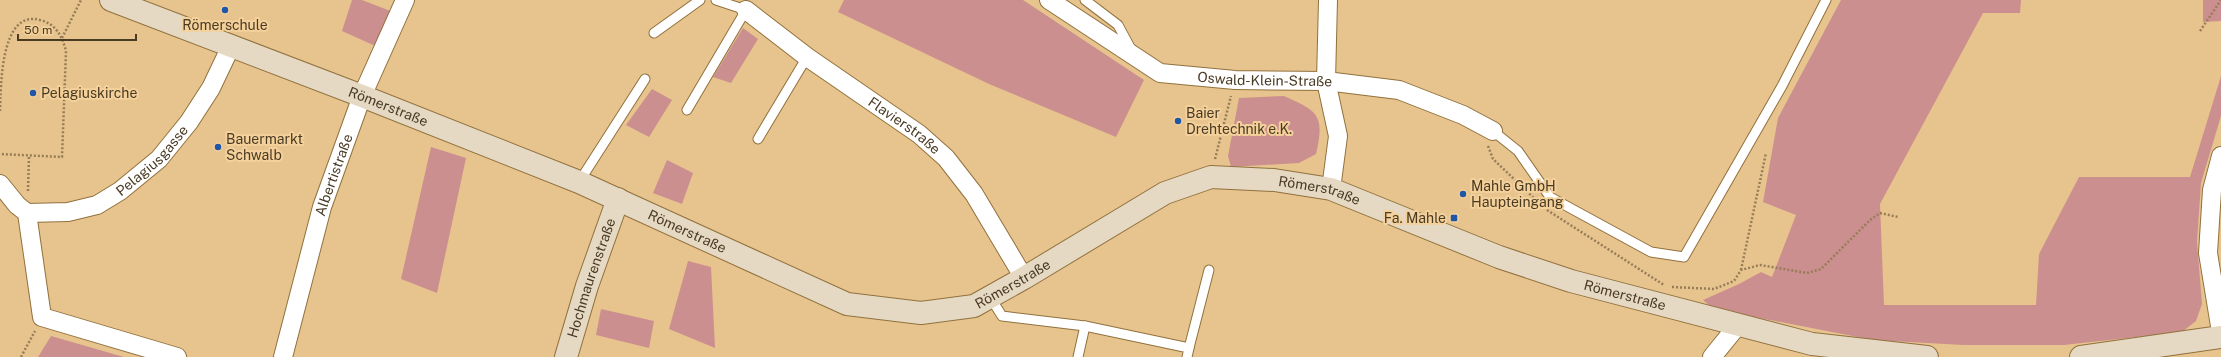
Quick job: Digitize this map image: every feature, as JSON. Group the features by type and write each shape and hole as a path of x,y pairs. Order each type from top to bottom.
{"street":[{"name":"Römerstraße","path":"112,0 362,96 579,182 847,304 921,313 974,306 1024,278 1165,193 1211,177 1274,180 1331,190 1499,257 1557,276 1812,344 1927,357"},
{"name":"Albertistraße","path":"283,357 322,207 362,96 405,0"},
{"name":"Oswald-Klein-Straße","path":"1049,0 1160,73 1235,80 1326,81 1399,90 1463,115 1487,128"},
{"path":"1328,0 1326,81 1338,136 1331,190"},
{"name":"Flavierstraße","path":"746,10 807,57 919,134 946,158 974,194 1024,278"},
{"name":"Pelagiusgasse","path":"27,213 68,212 97,205 120,191 159,159 189,122 207,94 231,46"},
{"path":"2221,156 2212,190 2208,253 2221,332"},
{"path":"0,184 17,205 27,213 42,317 178,357"},
{"name":"Hochmaurenstraße","path":"566,357 587,286 618,199"},
{"path":"1712,357 1738,325"},
{"path":"2081,357 2221,337"}],"lane":[{"path":"654,33 700,0"},
{"path":"687,110 746,10 716,0"},
{"path":"1085,0 1118,25 1135,57"},
{"path":"1487,128 1518,151 1550,197 1651,252 1684,257 1782,86 1826,0"},
{"path":"758,139 807,57"},
{"path":"579,182 644,79"},
{"path":"990,297 1002,316 1085,326 1188,352 1209,270"},
{"path":"1078,357 1085,326"}],"path":[{"path":"62,38 81,0"},
{"path":"2200,31 2221,0"},
{"path":"0,111 5,44 14,27 26,20 39,19 54,26 62,38 66,51 62,157 0,154"},
{"path":"1211,177 1235,80"},
{"path":"1487,128 1493,159 1539,203"},
{"path":"1545,209 1667,286 1714,289 1734,281 1741,270 1766,153"},
{"path":"28,182 29,156"},
{"path":"1741,270 1760,264 1807,273 1821,269 1880,212 1898,217"},
{"path":"21,357 42,317"}],"shaded area":[{"path":"352,0 362,0 393,12 382,49 342,31"},
{"path":"844,0 1023,0 1144,80 1116,137 989,84 838,12"},
{"path":"1841,0 2021,0 2020,13 1983,13 1880,204 1884,305 2036,305 2039,254 2079,177 2190,177 2221,76 2221,116 2201,183 2197,242 2202,304 2196,321 2182,332 2064,345 1963,345 1873,340 1713,309 1703,300 1739,284 1761,272 1772,277 1796,215 1763,202 1778,118"},
{"path":"2203,0 2221,0 2221,21 2203,22"},
{"path":"743,28 758,39 731,83 713,77"},
{"path":"652,89 672,100 649,137 626,125"},
{"path":"1284,96 1305,106 1316,116 1319,122 1320,131 1316,154 1299,163 1231,167 1228,156 1239,98"},
{"path":"431,147 466,158 437,293 401,279"},
{"path":"667,160 693,173 682,204 653,193"},
{"path":"688,261 711,267 715,348 669,329"},
{"path":"601,309 654,321 649,348 596,335"},
{"path":"51,336 124,357 38,357"}],"place":[{"name":"Römerschule","path":"225,10"},
{"name":"Pelagiuskirche","path":"33,93"},
{"name":"Baier Drehtechnik e.K.","path":"1178,121"},
{"name":"Bauermarkt Schwalb","path":"218,147"},
{"name":"Mahle GmbH Haupteingang","path":"1463,194"},
{"name":"Fa. Mahle","path":"1454,218"}]}
